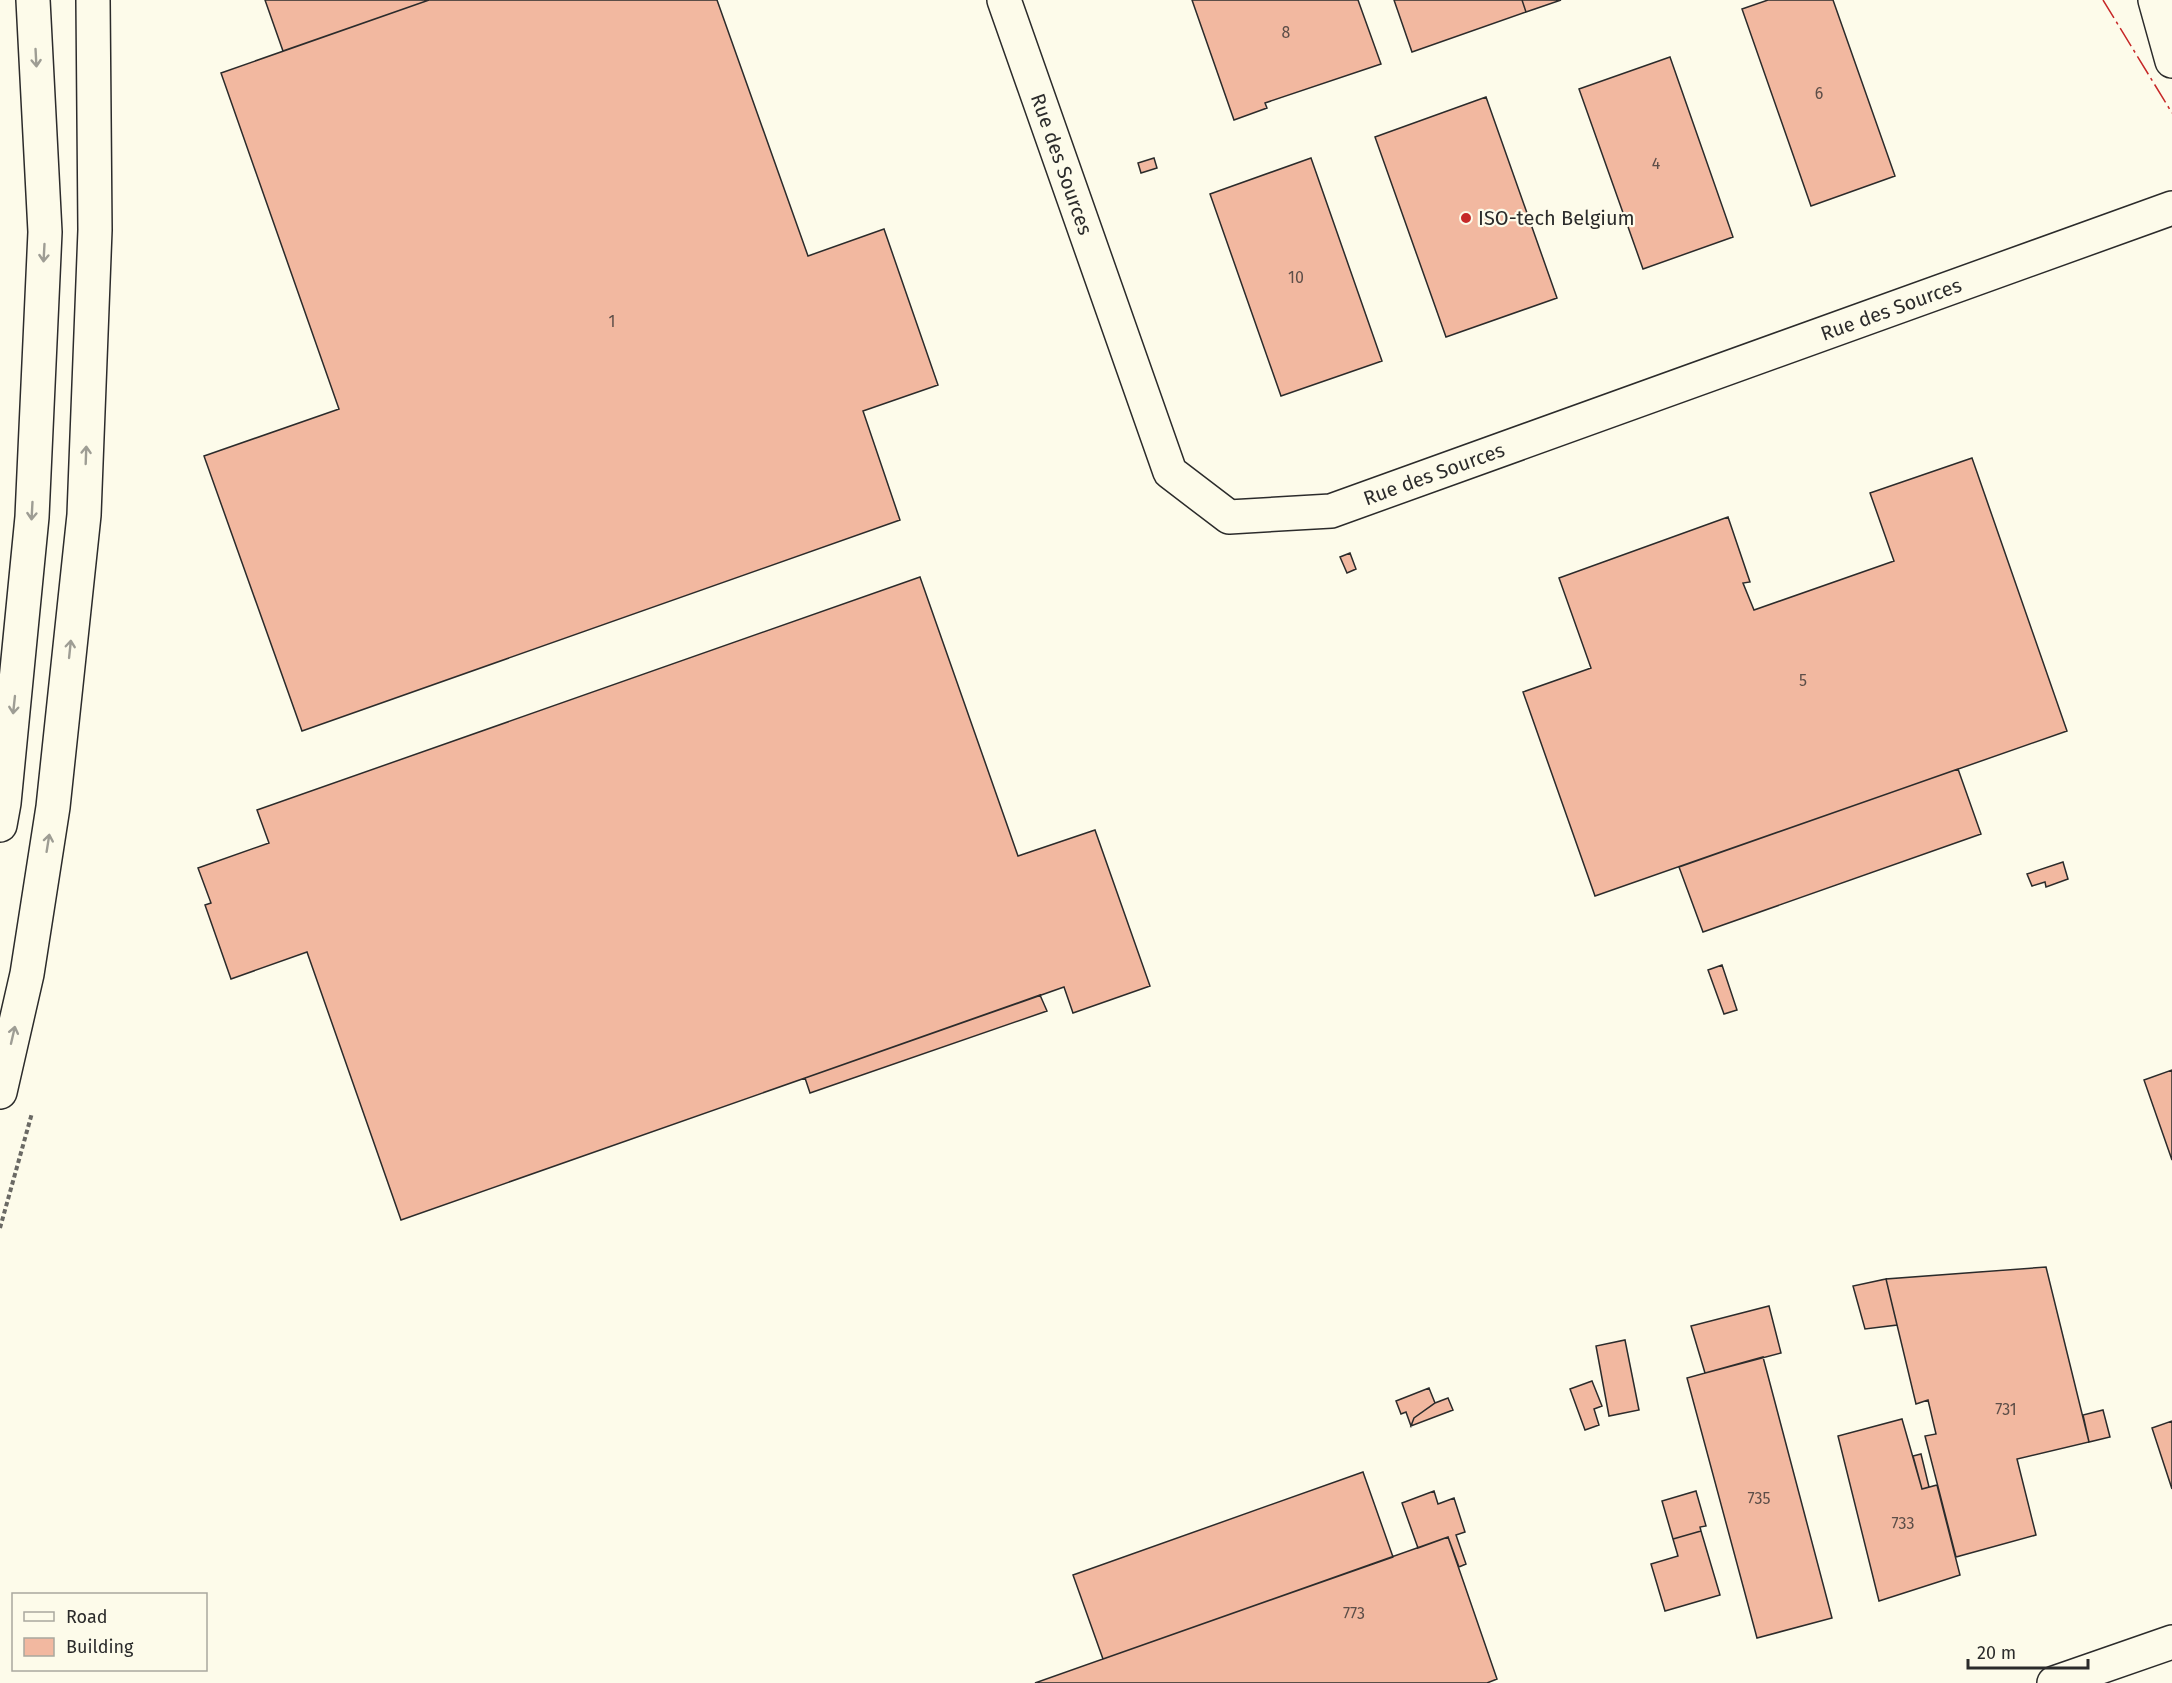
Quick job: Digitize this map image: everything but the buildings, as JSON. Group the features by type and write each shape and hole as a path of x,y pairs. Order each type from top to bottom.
{"main road":[{"path":"0,825 32,517 45,232 33,0"},
{"path":"0,1092 27,974 53,807 84,515 95,230 93,0"},
{"name":"Rue des Sources","path":"1004,0 1170,472 1229,517 1331,511 2172,208"},
{"path":"2155,0 2172,61"},
{"path":"2054,1683 2172,1642"}],"power":[{"path":"2103,0 2172,113"}],"place":[{"name":"ISO-tech Belgium","path":"1466,218"}]}
